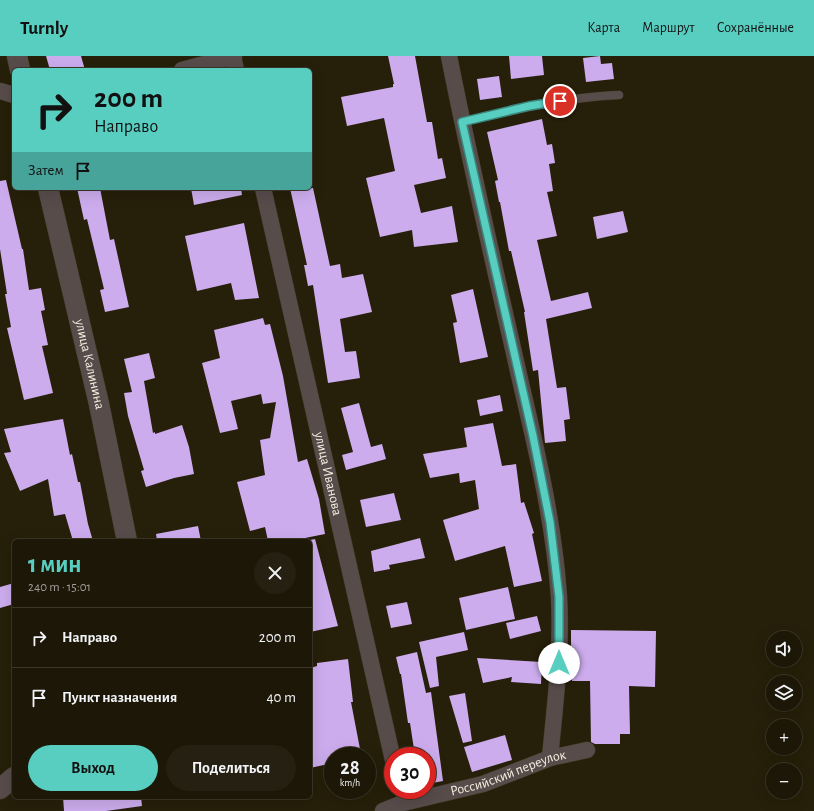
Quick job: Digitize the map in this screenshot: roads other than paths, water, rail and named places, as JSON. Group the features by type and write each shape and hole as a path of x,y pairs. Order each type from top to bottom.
{"street":[{"path":"17,56 20,68"},
{"path":"189,68 233,56 236,68"},
{"path":"449,56 462,122 533,436 550,522 559,597 559,663 550,758"},
{"path":"0,91 12,94"},
{"name":"улица Калинина","path":"48,190 99,404 127,539"},
{"name":"улица Иванова","path":"263,190 390,747"},
{"name":"Российский переулок","path":"436,791 483,784 550,758 587,750"},
{"path":"0,788 12,779"},
{"name":"Российский переулок","path":"382,811 397,799"}],"lane":[{"path":"462,122 529,106 591,96 619,95"}]}
